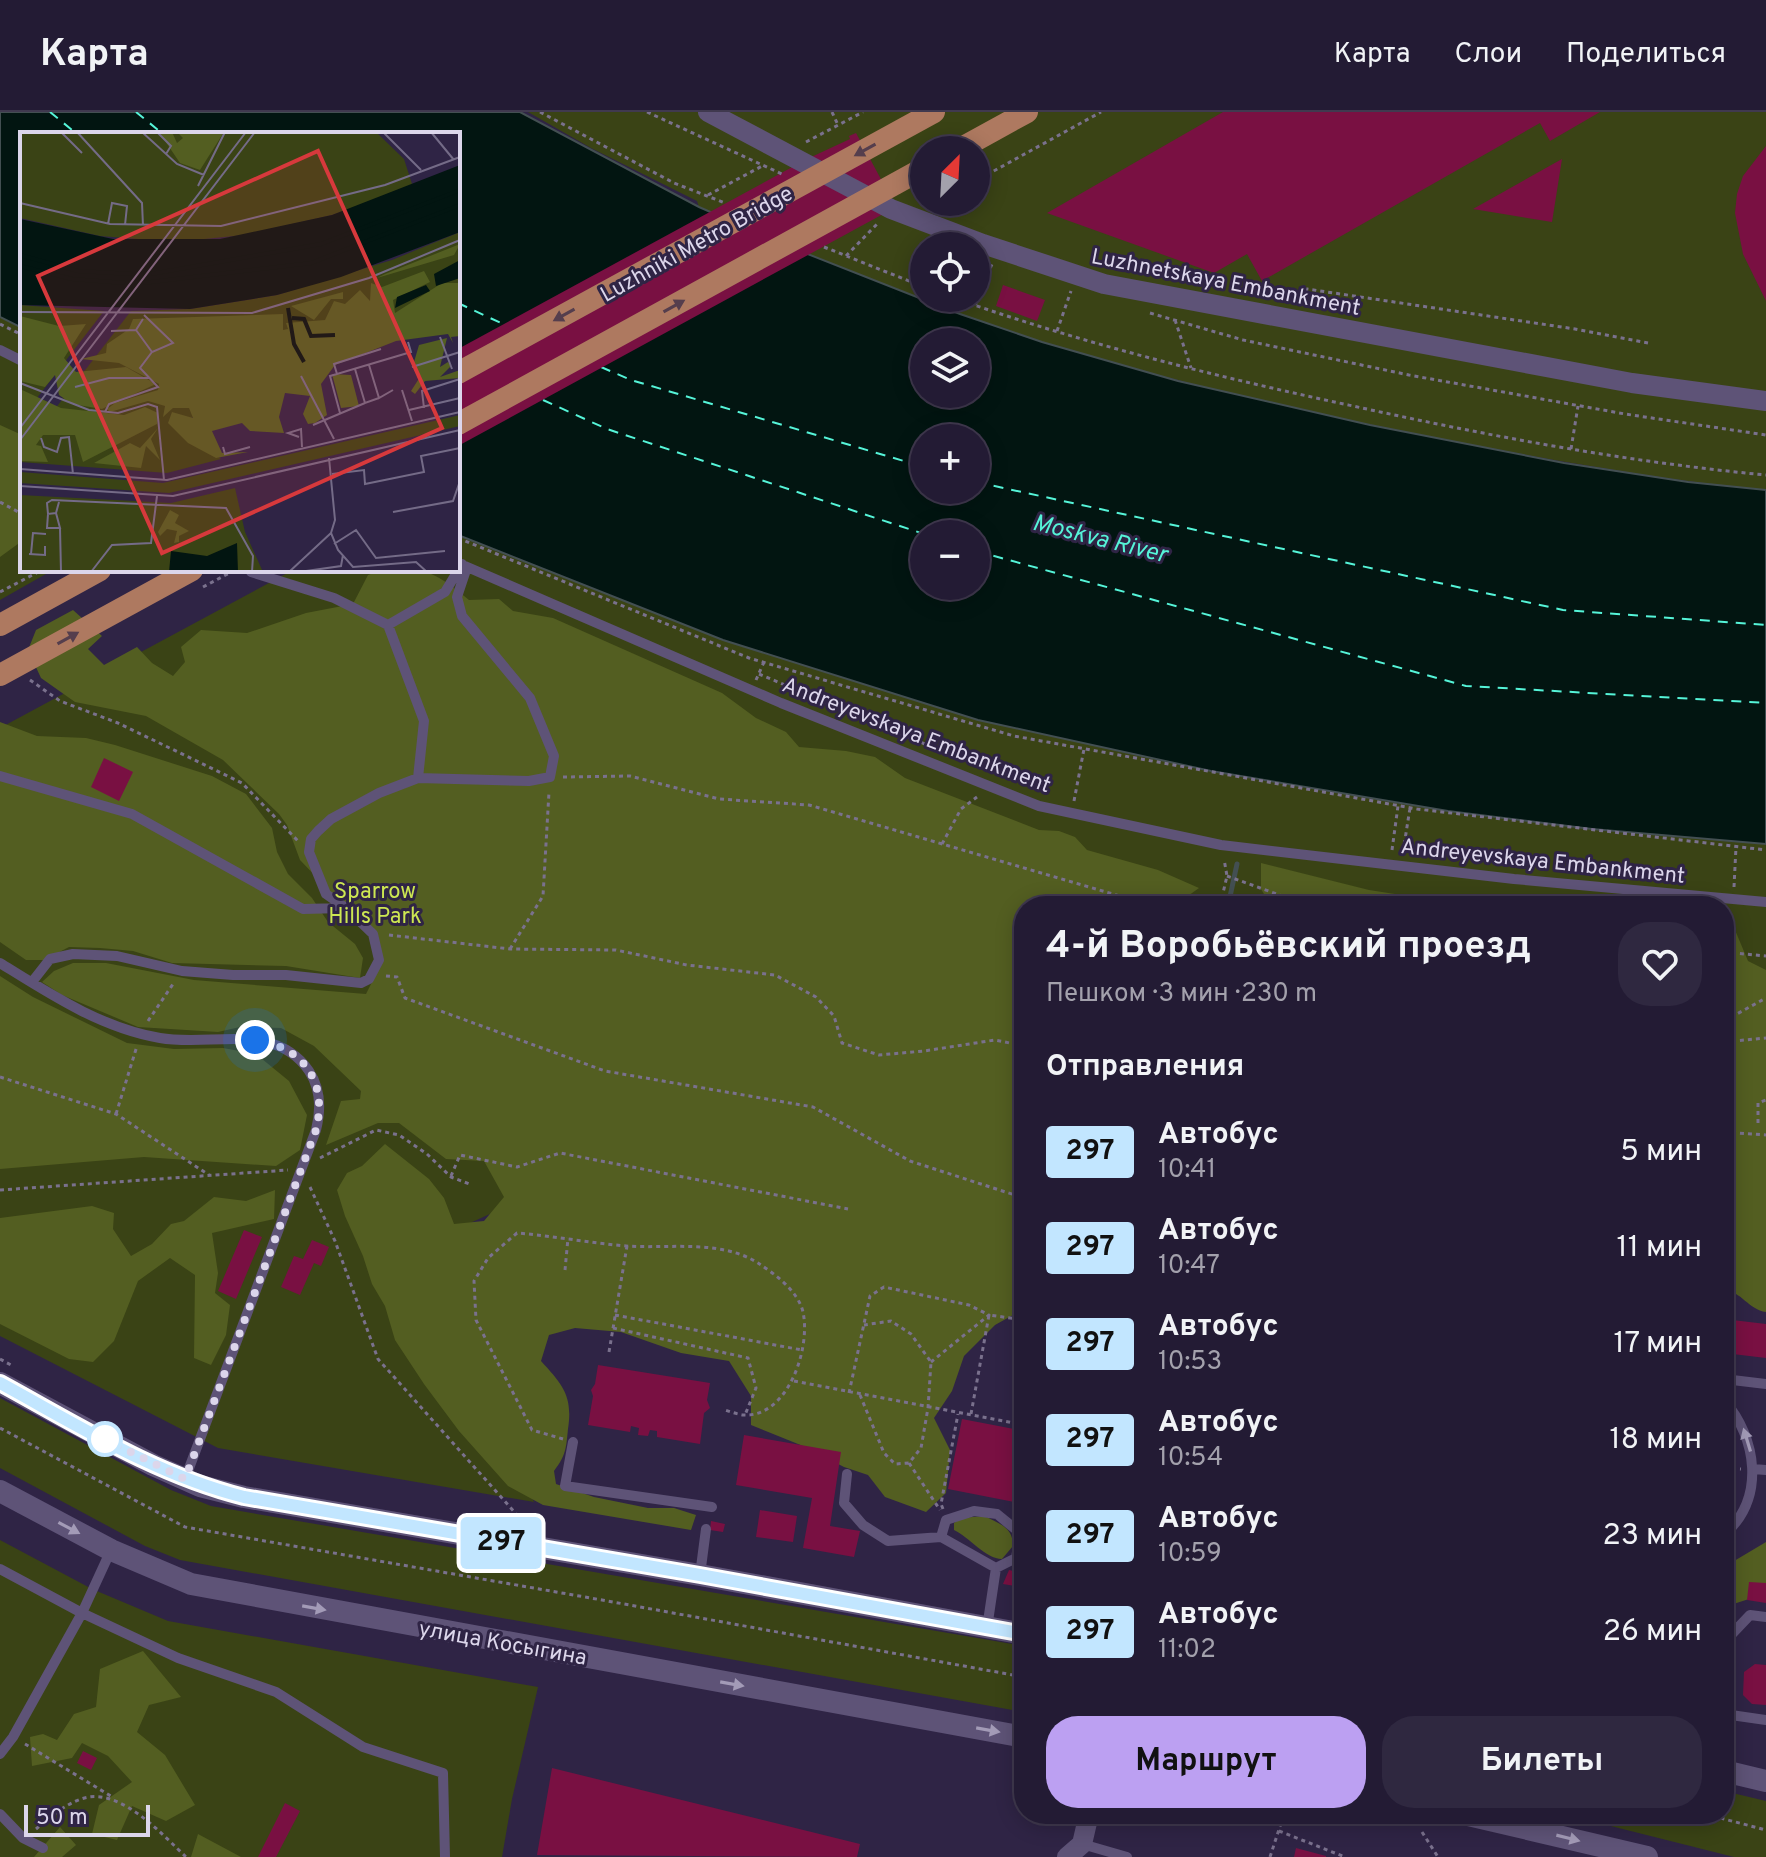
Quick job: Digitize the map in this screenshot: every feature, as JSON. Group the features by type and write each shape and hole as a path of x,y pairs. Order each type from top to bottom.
{"main road":[{"name":"Luzhniki Metro Bridge","path":"460,372 934,112"},
{"path":"983,136 1027,112"},
{"name":"Luzhniki Metro Bridge","path":"460,423 910,176"},
{"path":"0,625 96,572"},
{"path":"0,675 188,572"},
{"path":"7,1375 153,1465 185,1479 244,1497 1014,1632"},
{"name":"улица Косыгина","path":"0,1491 166,1576 214,1590 1014,1735"},
{"path":"1734,1773 1766,1781"},
{"path":"1507,1824 1647,1857"}],"street":[{"name":"Luzhnetskaya Embankment","path":"708,112 891,209 999,250 1104,284 1632,383 1766,401"},
{"path":"1075,1850 1085,1824"}],"lane":[{"path":"0,350 20,360"},
{"path":"32,982 50,959 73,954 117,956 182,971 233,975 286,975 361,983 372,973 379,960 373,934 326,894 309,852 311,839 331,819 379,793 418,778 529,781 550,777 554,756 530,698 462,616 457,597 462,565"},
{"name":"Andreyevskaya Embankment","path":"462,565 752,691 1039,806 1221,845 1514,879 1700,896"},
{"path":"251,572 334,598 388,625 424,721 418,778"},
{"path":"388,625 445,592 458,572"},
{"path":"0,776 132,814 303,909 346,908"},
{"name":"Andreyevskaya Embankment","path":"1734,899 1766,902"},
{"path":"0,963 67,1004 99,1019 161,1038 236,1038 274,1043 302,1061 315,1080 321,1111 185,1479"},
{"path":"1734,1380 1766,1384"},
{"path":"1734,1411 1749,1441 1753,1469 1747,1500 1734,1524"},
{"path":"573,1442 565,1486 712,1507"},
{"path":"1753,1469 1766,1470"},
{"path":"847,1474 844,1503 863,1525 888,1541 941,1537 996,1568"},
{"path":"941,1537 946,1520 974,1511 997,1514 1014,1528"},
{"path":"700,1575 706,1529"},
{"path":"0,1754 13,1737 82,1613 111,1550"},
{"path":"996,1568 1014,1559"},
{"path":"987,1628 996,1568"},
{"path":"0,1569 82,1613 178,1658 276,1692 363,1747 443,1773 445,1857"},
{"path":"1734,1632 1750,1615 1766,1617"},
{"path":"1734,1715 1766,1720"},
{"path":"0,1814 23,1838 43,1848"},
{"path":"1075,1850 1127,1857"}],"path":[{"path":"540,112 674,183 734,207"},
{"path":"832,112 840,124 863,112"},
{"path":"848,112 851,118"},
{"path":"990,173 1101,112"},
{"path":"846,256 891,209"},
{"path":"821,246 910,281"},
{"path":"990,271 999,250"},
{"path":"1057,331 1076,276"},
{"path":"1285,305 1307,289 1575,329 1648,343"},
{"path":"990,310 1191,368 1433,423 1652,462 1766,475"},
{"path":"1191,368 1175,320 1243,340 1409,375 1578,406 1766,435"},
{"path":"0,324 20,334"},
{"path":"1571,449 1578,406"},
{"path":"0,502 20,513"},
{"path":"460,539 764,662 1014,736 1410,808 1766,850"},
{"path":"0,592 38,572"},
{"path":"764,662 759,674 958,757"},
{"path":"23,675 60,701 118,723 242,783 309,852"},
{"path":"757,679 957,763"},
{"path":"1074,800 1084,749"},
{"path":"510,949 543,896 550,777 630,776 719,799 809,805 1120,896"},
{"path":"942,844 961,809 980,794 983,784"},
{"path":"1398,806 1392,851 1403,853 1410,808"},
{"path":"1221,845 1227,876 1222,896"},
{"path":"1734,886 1736,847"},
{"path":"1227,876 1282,896"},
{"path":"1722,886 1745,886"},
{"path":"373,934 510,949 616,950 687,965 775,975 816,997 834,1016 842,1043 879,1055 995,1040 1014,1044"},
{"path":"1734,953 1766,956"},
{"path":"116,1114 141,1032 182,971"},
{"path":"372,973 397,977 405,998 605,1071 813,1107 910,1161 1014,1195"},
{"path":"1734,1016 1766,998"},
{"path":"1734,1041 1766,1038"},
{"path":"0,1077 116,1114 209,1175"},
{"path":"1758,1123 1758,1103 1766,1100"},
{"path":"0,1190 301,1169 376,1130 399,1135 427,1154 451,1177 472,1185"},
{"path":"1734,1133 1766,1135"},
{"path":"451,1177 460,1155 517,1167 560,1153 848,1209"},
{"path":"301,1169 335,1241 378,1359 518,1516"},
{"path":"573,1442 532,1430 476,1320 474,1281 488,1258 517,1233 627,1246 714,1248 755,1261 787,1286 803,1310 802,1350 794,1381 767,1409 745,1415 725,1410"},
{"path":"565,1270 568,1238"},
{"path":"609,1352 627,1246"},
{"path":"849,1393 870,1296 884,1287 969,1305 989,1315 1014,1319"},
{"path":"615,1315 802,1350"},
{"path":"931,1362 989,1315"},
{"path":"970,1415 989,1315"},
{"path":"860,1395 884,1453 895,1464 909,1463 921,1448 931,1362 911,1334 891,1321 864,1325"},
{"path":"613,1328 748,1358 756,1388 745,1415"},
{"path":"0,1359 7,1375"},
{"path":"794,1381 1014,1423"},
{"path":"946,1520 941,1504 958,1413"},
{"path":"0,1428 185,1527 1014,1675"},
{"path":"909,1463 946,1520"},
{"path":"13,1737 117,1800 162,1834 186,1857"},
{"path":"23,1838 59,1811 88,1797 117,1800"},
{"path":"1734,1822 1766,1830"},
{"path":"1270,1857 1281,1824"},
{"path":"1279,1831 1345,1857"},
{"path":"1422,1832 1438,1857"}],"green space":[{"path":"528,112 1766,112 1766,490 1642,474 1437,438 1338,418 1140,370 952,312 990,312 990,232 910,232 910,296 699,207 697,201 591,148"},
{"path":"0,317 20,327 20,572 49,572 0,600"},
{"path":"0,425 20,434 20,542 0,557"},
{"name":"Sparrow Hills Park","path":"460,536 723,640 978,720 1211,771 1448,811 1592,829 1766,844 1766,1295 1734,1284 1734,896 1014,896 1014,912 527,1197 444,1235 436,1304 534,1502 218,1448 0,1336 0,728 289,572 460,572"},
{"path":"376,572 429,573 469,600 499,599 513,611 553,618 722,693 756,718 786,732 799,747 875,757 905,778 1039,830 1059,831 1075,837 1087,850 1158,870 1199,888 1188,896 1014,896 1014,1315 995,1325 964,1356 952,1391 934,1418 950,1450 946,1493 926,1512 885,1497 868,1475 751,1425 751,1396 729,1361 681,1353 621,1332 575,1328 549,1335 541,1361 561,1384 569,1408 566,1447 554,1471 556,1484 594,1497 648,1508 674,1508 696,1515 691,1530 543,1505 508,1486 459,1431 395,1340 385,1306 372,1284 337,1190 347,1173 362,1166 385,1144 429,1179 444,1198 454,1224 484,1221 504,1197 484,1161 446,1159 399,1123 378,1123 326,1145 341,1101 360,1099 361,1091 314,1046 281,1028 240,1027 218,1032 138,1027 62,995 42,982 54,971 73,963 106,963 194,980 366,994 383,960 365,928 300,860 287,825 279,814 223,760 146,716 75,702 41,678 28,650 36,630 73,610 102,636 88,649 104,665 137,647 152,663 173,676 185,662 181,647 201,630 247,633 306,613 353,604 368,575"},
{"path":"0,722 37,736 86,738 115,745 212,776 246,794 272,828 277,852 288,874 312,898 328,922 355,944 363,958 360,978 286,966 172,963 133,951 100,948 69,947 44,960 26,960 0,942"},
{"path":"1261,863 1369,890 1408,896 1265,896 1261,889"},
{"path":"1734,932 1748,961 1766,970 1766,1312 1734,1293"},
{"path":"0,976 33,997 127,1043 174,1049 223,1048 256,1054 289,1081 307,1115 300,1150 276,1166 144,1157 0,1169"},
{"path":"275,1190 274,1219 212,1233 218,1273 215,1293 230,1305 226,1335 211,1365 194,1358 195,1275 170,1258 138,1281 114,1341 93,1362 69,1359 0,1324 0,1218 92,1206 114,1213 113,1229 131,1256 152,1244 171,1224 184,1221 214,1197 246,1201"},
{"path":"0,1398 171,1490 211,1506 1014,1644 1014,1710 180,1560 145,1546 0,1468"},
{"path":"984,1516 1011,1534 1013,1546 1002,1559 990,1555 954,1530 954,1523 961,1518"},
{"path":"0,1540 92,1589 168,1621 538,1687 502,1857 0,1857"},
{"path":"1766,1542 1766,1586 1749,1599 1734,1604 1734,1561"},
{"path":"143,1651 181,1697 149,1705 137,1732 165,1755 195,1805 166,1821 132,1806 117,1840 92,1834 99,1805 132,1782 108,1756 82,1743 72,1758 32,1766 30,1737 43,1734 57,1740 74,1714 96,1707 100,1669"},
{"path":"1734,1793 1766,1801 1766,1857 1734,1857 1603,1824 1734,1824"},
{"path":"60,1827 76,1845 62,1857 34,1857"},
{"path":"198,1834 241,1857 191,1857"}],"water":[{"name":"Moskva River","path":"0,112 520,112 699,207 910,294 910,312 955,312 1042,342 1178,381 1370,425 1564,463 1688,482 1766,490 1766,844 1592,829 1448,811 1211,771 978,720 723,640 460,536 460,132 20,132 20,327 0,317"}],"building":[{"path":"1223,112 1600,112 1550,141 1540,123 1262,281 1247,254 1214,273 1047,213"},
{"path":"856,133 896,207 460,445 460,348 807,159 850,139 849,136"},
{"path":"1766,146 1766,301 1743,254 1735,213 1743,176"},
{"path":"1562,159 1552,222 1473,209"},
{"path":"1003,285 1045,300 1037,321 996,306"},
{"path":"104,758 133,772 119,801 91,787"},
{"path":"244,1230 262,1237 236,1299 218,1291"},
{"path":"312,1240 329,1247 321,1266 314,1263 300,1295 281,1287 294,1256 303,1259"},
{"path":"1734,1320 1766,1324 1766,1358 1734,1354"},
{"path":"598,1365 710,1383 707,1400 710,1408 704,1413 700,1444 657,1437 657,1431 650,1430 648,1436 638,1435 639,1428 631,1426 630,1432 588,1425 593,1396 591,1390"},
{"path":"962,1419 1014,1429 1014,1502 948,1489"},
{"path":"744,1435 841,1452 830,1526 860,1531 854,1557 803,1548 812,1498 736,1485"},
{"path":"760,1510 797,1516 793,1542 756,1537"},
{"path":"711,1521 725,1524 723,1532 710,1530"},
{"path":"1009,1570 1014,1571 1014,1586 1003,1584"},
{"path":"1749,1582 1766,1583 1766,1603 1747,1600"},
{"path":"1755,1664 1766,1665 1766,1705 1752,1704 1743,1695 1744,1672"},
{"path":"83,1751 97,1758 91,1770 77,1763"},
{"path":"552,1768 860,1844 857,1857 537,1855"},
{"path":"285,1803 300,1811 276,1857 258,1857"},
{"path":"1296,1848 1326,1856 1326,1857 1294,1857"}],"waterway":[{"path":"1230,896 1237,864"}],"ferry route":[{"path":"50,112 75,132"},
{"path":"136,112 161,132"},
{"path":"460,304 503,324"},
{"path":"601,367 631,380 910,463"},
{"path":"543,400 607,429 910,529"},
{"path":"990,485 1563,610 1766,625"},
{"path":"990,555 1466,686 1766,703"}],"bus line":[{"name":"297","path":"0,1383 153,1465 200,1486 244,1497 1014,1632"}],"route":[{"path":"105,1439 185,1479 271,1254 321,1111 315,1080 302,1061 274,1043 255,1040"}]}
